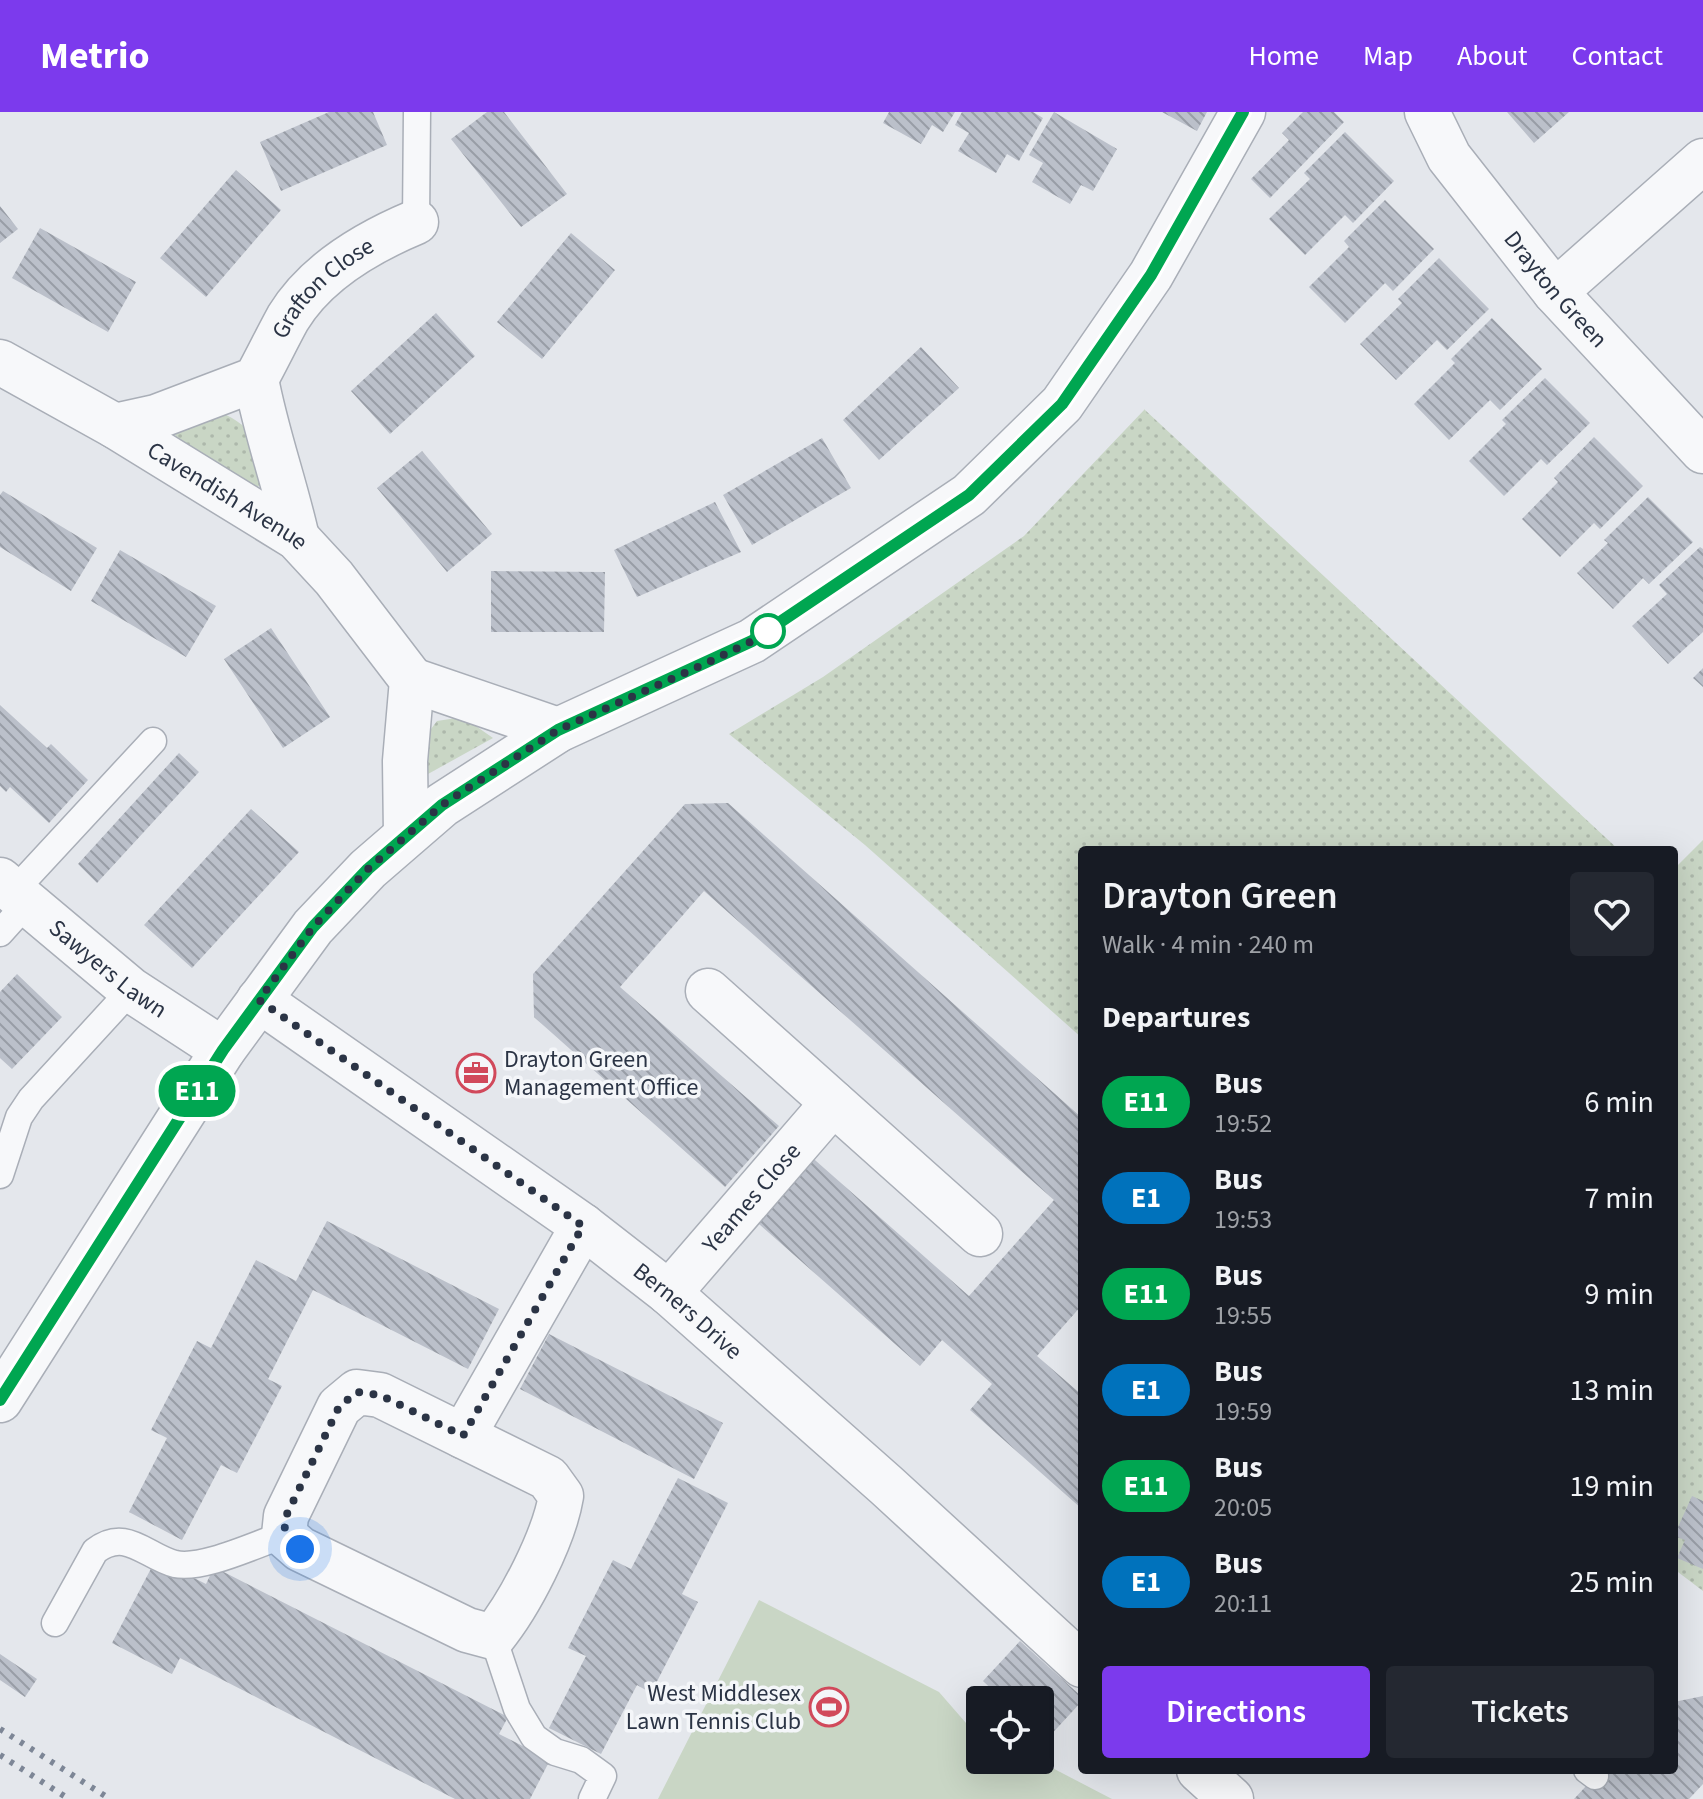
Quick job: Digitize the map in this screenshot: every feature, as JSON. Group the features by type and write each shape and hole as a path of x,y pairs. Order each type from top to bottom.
{"street":[{"path":"0,1400 223,1050 313,927 368,869 452,798 558,730 752,641 969,495 1062,404 1151,275 1243,112"},
{"name":"Drayton Green","path":"1427,112 1449,157 1555,292 1703,451"},
{"path":"1555,292 1703,161"},
{"name":"Grafton Close","path":"256,379 289,317 311,290 353,254 387,234 416,222"},
{"name":"Cavendish Avenue","path":"0,362 115,426 297,538 334,578 412,680"},
{"path":"115,426 156,417 256,379 265,427 286,488 297,538"},
{"path":"406,834 405,761 412,680 558,730"},
{"name":"Sawyers Lawn","path":"10,902 131,990 223,1050"},
{"path":"708,991 980,1234"},
{"name":"Berners Drive","path":"259,1000 583,1226 669,1293 1078,1652"},
{"name":"Yeames Close","path":"669,1293 833,1103"},
{"path":"463,1436 583,1226"},
{"path":"357,1392 380,1395 548,1478 561,1496 557,1519 509,1618 493,1637 467,1630 300,1549 284,1535 286,1516 339,1407 357,1392"},
{"path":"1203,1774 1231,1799"}],"lane":[{"path":"416,222 417,112"},
{"path":"10,902 153,741"},
{"path":"0,1175 19,1117 31,1099 131,990"},
{"path":"55,1623 95,1551 103,1544 127,1542 173,1563 190,1566 284,1535"},
{"path":"493,1637 517,1709 534,1737 555,1752 581,1760 603,1776 592,1799"}],"green space":[{"path":"1145,409 1615,846 1078,846 1078,1034 865,845 729,734 823,677 1024,536"},
{"path":"220,412 246,428 274,467 258,487 175,441 176,426"},
{"path":"463,717 493,738 419,779 422,741 437,721"},
{"path":"1703,840 1703,1591 1678,1572 1678,865"},
{"name":"West Middlesex Lawn Tennis Club","path":"759,1600 939,1692 966,1723 966,1774 1054,1774 1054,1769 1112,1799 658,1799"}],"building":[{"path":"329,112 373,112 387,145 281,191 260,142"},
{"path":"487,112 504,112 567,194 521,227 451,139"},
{"path":"889,112 955,112 943,132 932,125 921,144 883,123"},
{"path":"962,112 1033,112 1043,118 1019,161 1007,154 996,173 958,151 969,133 955,125"},
{"path":"1054,112 1117,149 1093,191 1081,185 1070,204 1032,182 1043,163 1029,155"},
{"path":"1162,112 1207,112 1197,131"},
{"path":"1303,112 1334,112 1344,122 1270,198 1251,179 1289,140 1282,133"},
{"path":"1507,112 1569,112 1534,143"},
{"path":"1345,132 1394,181 1353,223 1345,215 1305,255 1269,219 1310,179 1304,173"},
{"path":"236,170 281,210 206,297 160,258"},
{"path":"1385,200 1434,249 1393,291 1385,283 1345,323 1309,287 1349,247 1344,241"},
{"path":"0,206 18,229 0,243"},
{"path":"40,228 136,282 108,332 12,278"},
{"path":"571,233 615,270 542,359 497,322"},
{"path":"1439,258 1489,309 1447,350 1437,340 1396,380 1360,344 1402,303 1398,299"},
{"path":"436,313 475,356 390,434 351,391"},
{"path":"1492,318 1542,369 1500,410 1490,400 1449,440 1414,404 1455,363 1451,359"},
{"path":"921,347 959,388 879,460 843,420"},
{"path":"1545,378 1590,423 1547,465 1541,459 1504,496 1469,461 1506,424 1502,420"},
{"path":"1594,437 1643,486 1600,529 1594,523 1560,557 1522,519 1558,482 1554,478"},
{"path":"822,438 851,488 752,545 723,495"},
{"path":"422,451 492,534 447,572 377,488"},
{"path":"3,491 97,548 71,591 0,547 0,495"},
{"path":"1648,497 1693,542 1649,584 1643,578 1613,609 1577,573 1608,543 1604,540"},
{"path":"715,502 741,552 637,597 614,550"},
{"path":"1700,547 1703,549 1703,632 1668,664 1632,626 1667,594 1659,585"},
{"path":"120,550 216,606 186,657 91,601"},
{"path":"491,571 605,572 604,632 491,632"},
{"path":"271,628 330,717 283,748 224,659"},
{"path":"1703,668 1703,687 1693,678"},
{"path":"0,705 47,748 51,744 88,780 49,823 10,787 6,792 0,786"},
{"path":"179,753 199,772 97,883 78,864"},
{"path":"728,803 1078,1114 1078,1310 1037,1356 1078,1392 1078,1505 970,1410 992,1384 942,1340 920,1366 751,1217 807,1153 969,1296 1054,1200 704,891 620,987 779,1126 725,1187 534,1017 533,974 685,804"},
{"path":"251,809 299,852 192,968 144,925"},
{"path":"17,974 62,1017 12,1069 0,1058 0,992"},
{"path":"327,1221 499,1309 468,1369 313,1290 268,1379 282,1386 237,1473 221,1465 182,1540 129,1512 167,1438 151,1430 197,1341 211,1348 256,1260 296,1281"},
{"path":"549,1334 723,1423 694,1479 520,1389"},
{"path":"678,1478 728,1503 682,1594 698,1602 651,1693 637,1685 601,1754 549,1728 586,1656 568,1648 613,1560 631,1569"},
{"path":"1692,1496 1703,1501 1703,1569 1678,1558 1685,1540 1678,1537 1678,1527"},
{"path":"156,1559 206,1584 214,1567 508,1717 499,1734 550,1760 530,1799 455,1799 180,1658 172,1674 112,1643"},
{"path":"1020,1641 1078,1693 1078,1705 1054,1731 1054,1686 988,1686 983,1681"},
{"path":"0,1654 37,1679 25,1697 0,1680"},
{"path":"1703,1696 1703,1784 1689,1799 1574,1799 1597,1774 1678,1774 1678,1701"}],"railway":[{"path":"0,1729 110,1799"},
{"path":"0,1755 69,1799"}],"bus line":[{"name":"E11","path":"0,1400 223,1050 313,927 368,869 442,805 558,730 752,641 969,495 1062,404 1151,275 1243,112"}],"place":[{"name":"Drayton Green Management Office","path":"476,1073"},
{"name":"West Middlesex Lawn Tennis Club","path":"829,1707"}],"route":[{"path":"300,1549 284,1535 286,1516 339,1407 357,1392 380,1395 463,1436 583,1226 259,1000 313,927 368,869 442,805 558,730 709,662 777,625 768,631"}]}
